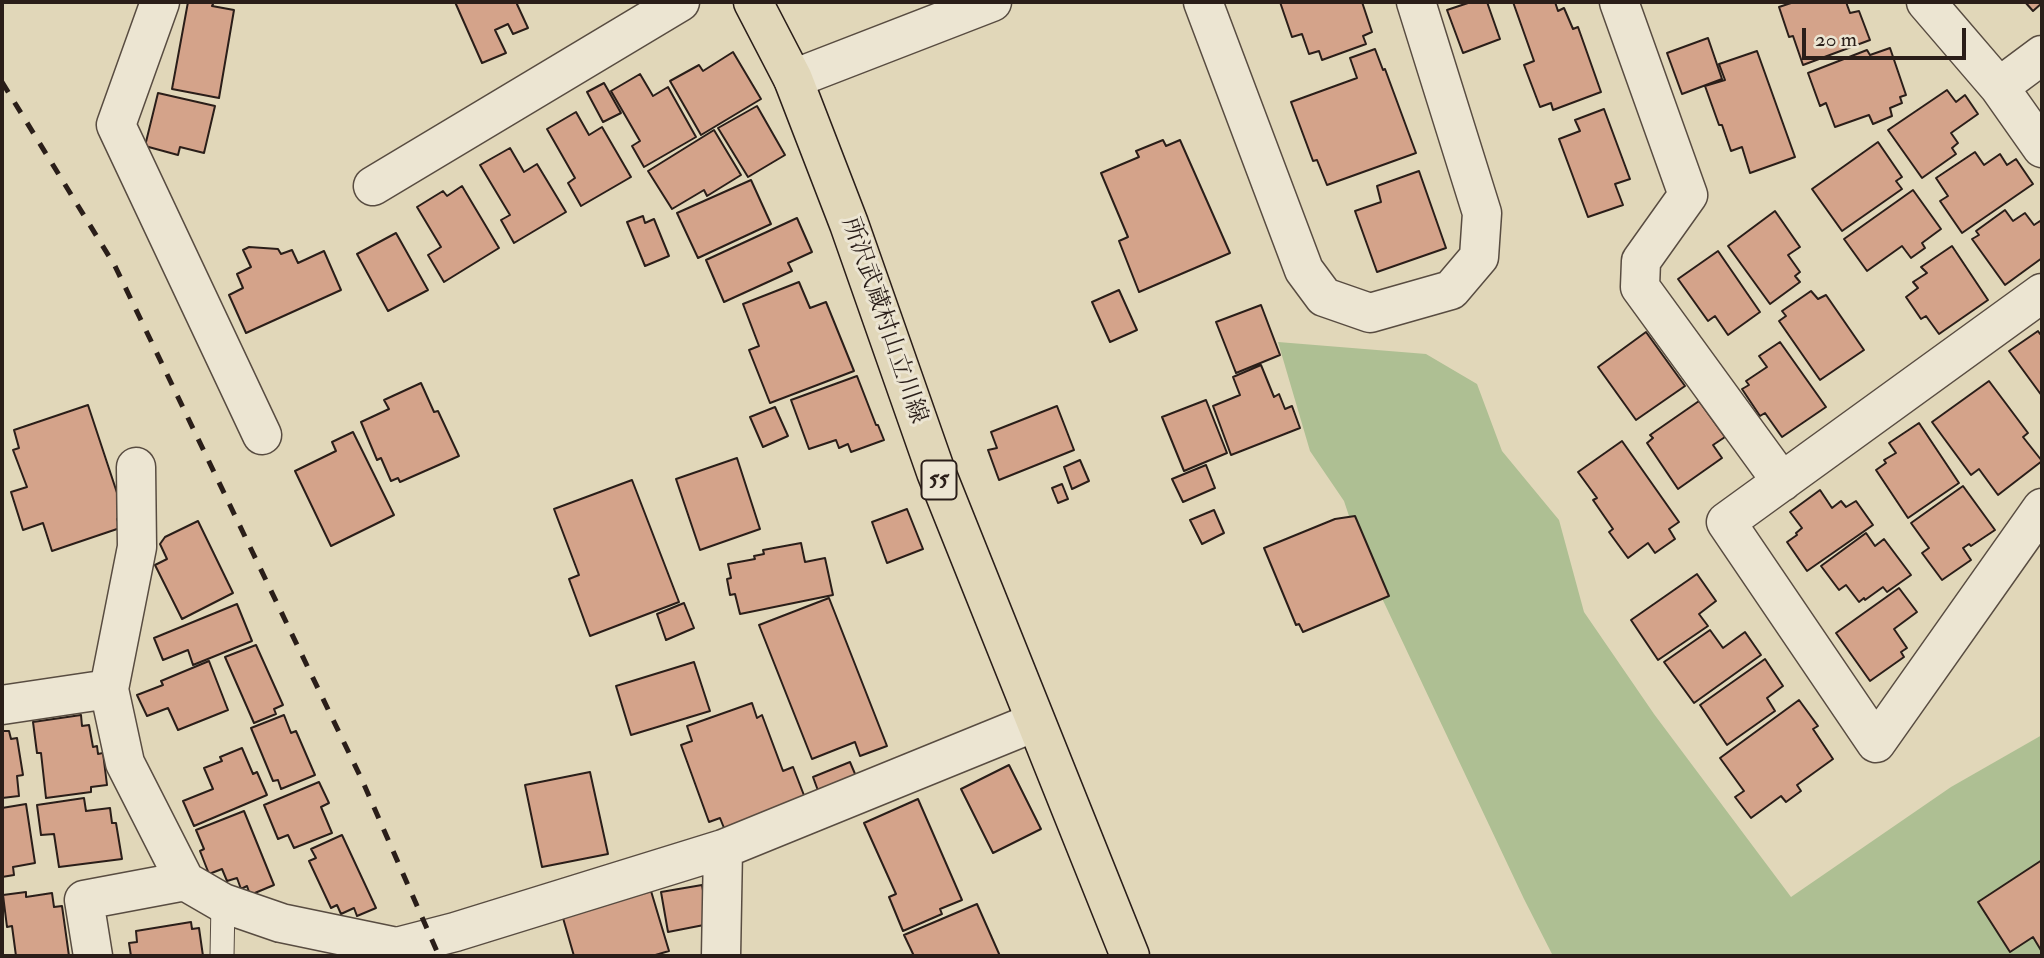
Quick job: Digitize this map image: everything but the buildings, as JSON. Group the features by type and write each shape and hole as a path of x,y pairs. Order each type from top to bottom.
{"main road":[{"name":"所沢武蔵村山立川線","path":"753,2 793,79 849,224 936,472 1130,956"}],"street":[{"path":"160,2 116,125 261,435"},
{"path":"373,186 680,2"},
{"path":"793,79 992,2"},
{"path":"1203,2 1304,270 1324,297 1370,313 1451,290 1479,257 1482,213 1416,2"},
{"path":"1619,2 1688,195 1641,261 1640,287 1782,482"},
{"path":"1926,2 1999,87 2042,148"},
{"path":"1999,87 2042,55"},
{"path":"2042,293 1726,522 1876,743 2042,508"},
{"path":"136,467 137,547 109,689 125,763 185,881 223,903 281,923 397,947 455,932 723,849 1035,722"},
{"path":"2,705 109,689"},
{"path":"721,956 723,849"},
{"path":"93,956 84,900 185,881"}],"lane":[{"path":"222,956 223,903"}],"green space":[{"path":"1278,342 1426,354 1477,384 1502,451 1559,520 1584,612 1654,714 1791,897 1951,787 2042,735 2042,956 1553,956 1363,558 1344,501 1310,451"}],"railway":[{"path":"2,82 115,266 362,780 439,956"}]}
